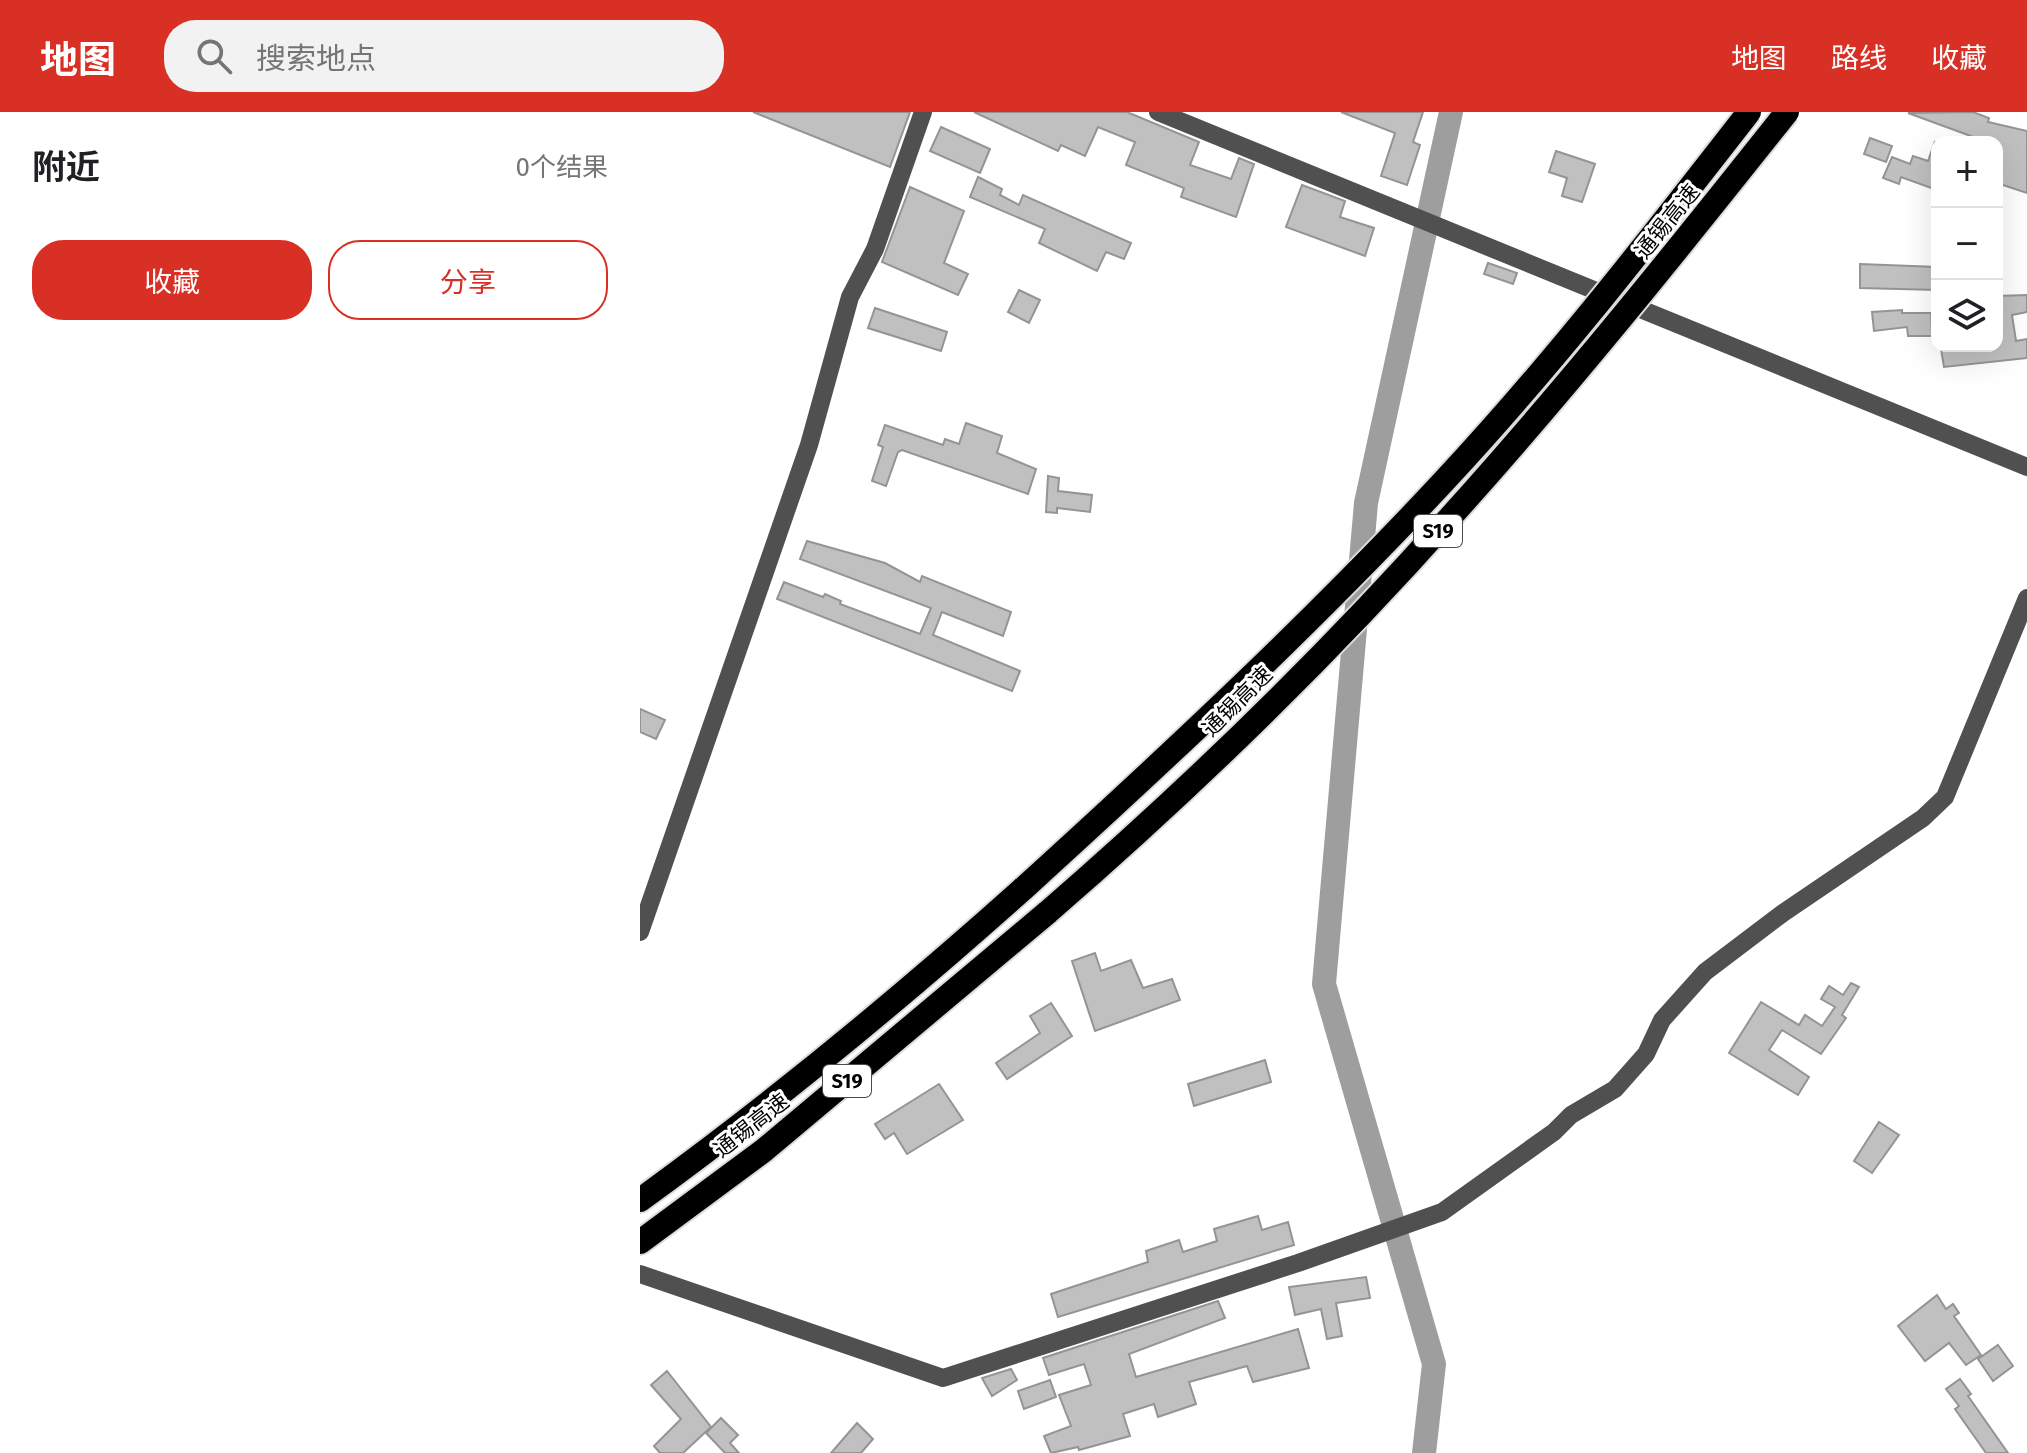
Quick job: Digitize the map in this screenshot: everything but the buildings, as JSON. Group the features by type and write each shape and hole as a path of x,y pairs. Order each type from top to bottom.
{"highway":[{"name":"通锡高速","path":"640,1200 722,1141 912,987 1134,788 1445,481 1594,311 1749,112"},
{"name":"通锡高速","path":"640,1242 763,1151 1162,813 1453,515 1607,337 1787,112"}],"street":[{"path":"640,932 809,445 850,297 875,249 923,112"},
{"path":"1158,112 2027,467"},
{"path":"640,1274 943,1378 1442,1212 1554,1132 1571,1115 1615,1089 1646,1054 1662,1020 1705,972 1783,913 1923,818 1945,797 2027,598"},
{"path":"640,1294 659,1281"}],"waterway":[{"path":"1424,1453 1434,1364 1324,984 1366,503 1451,112"}]}
